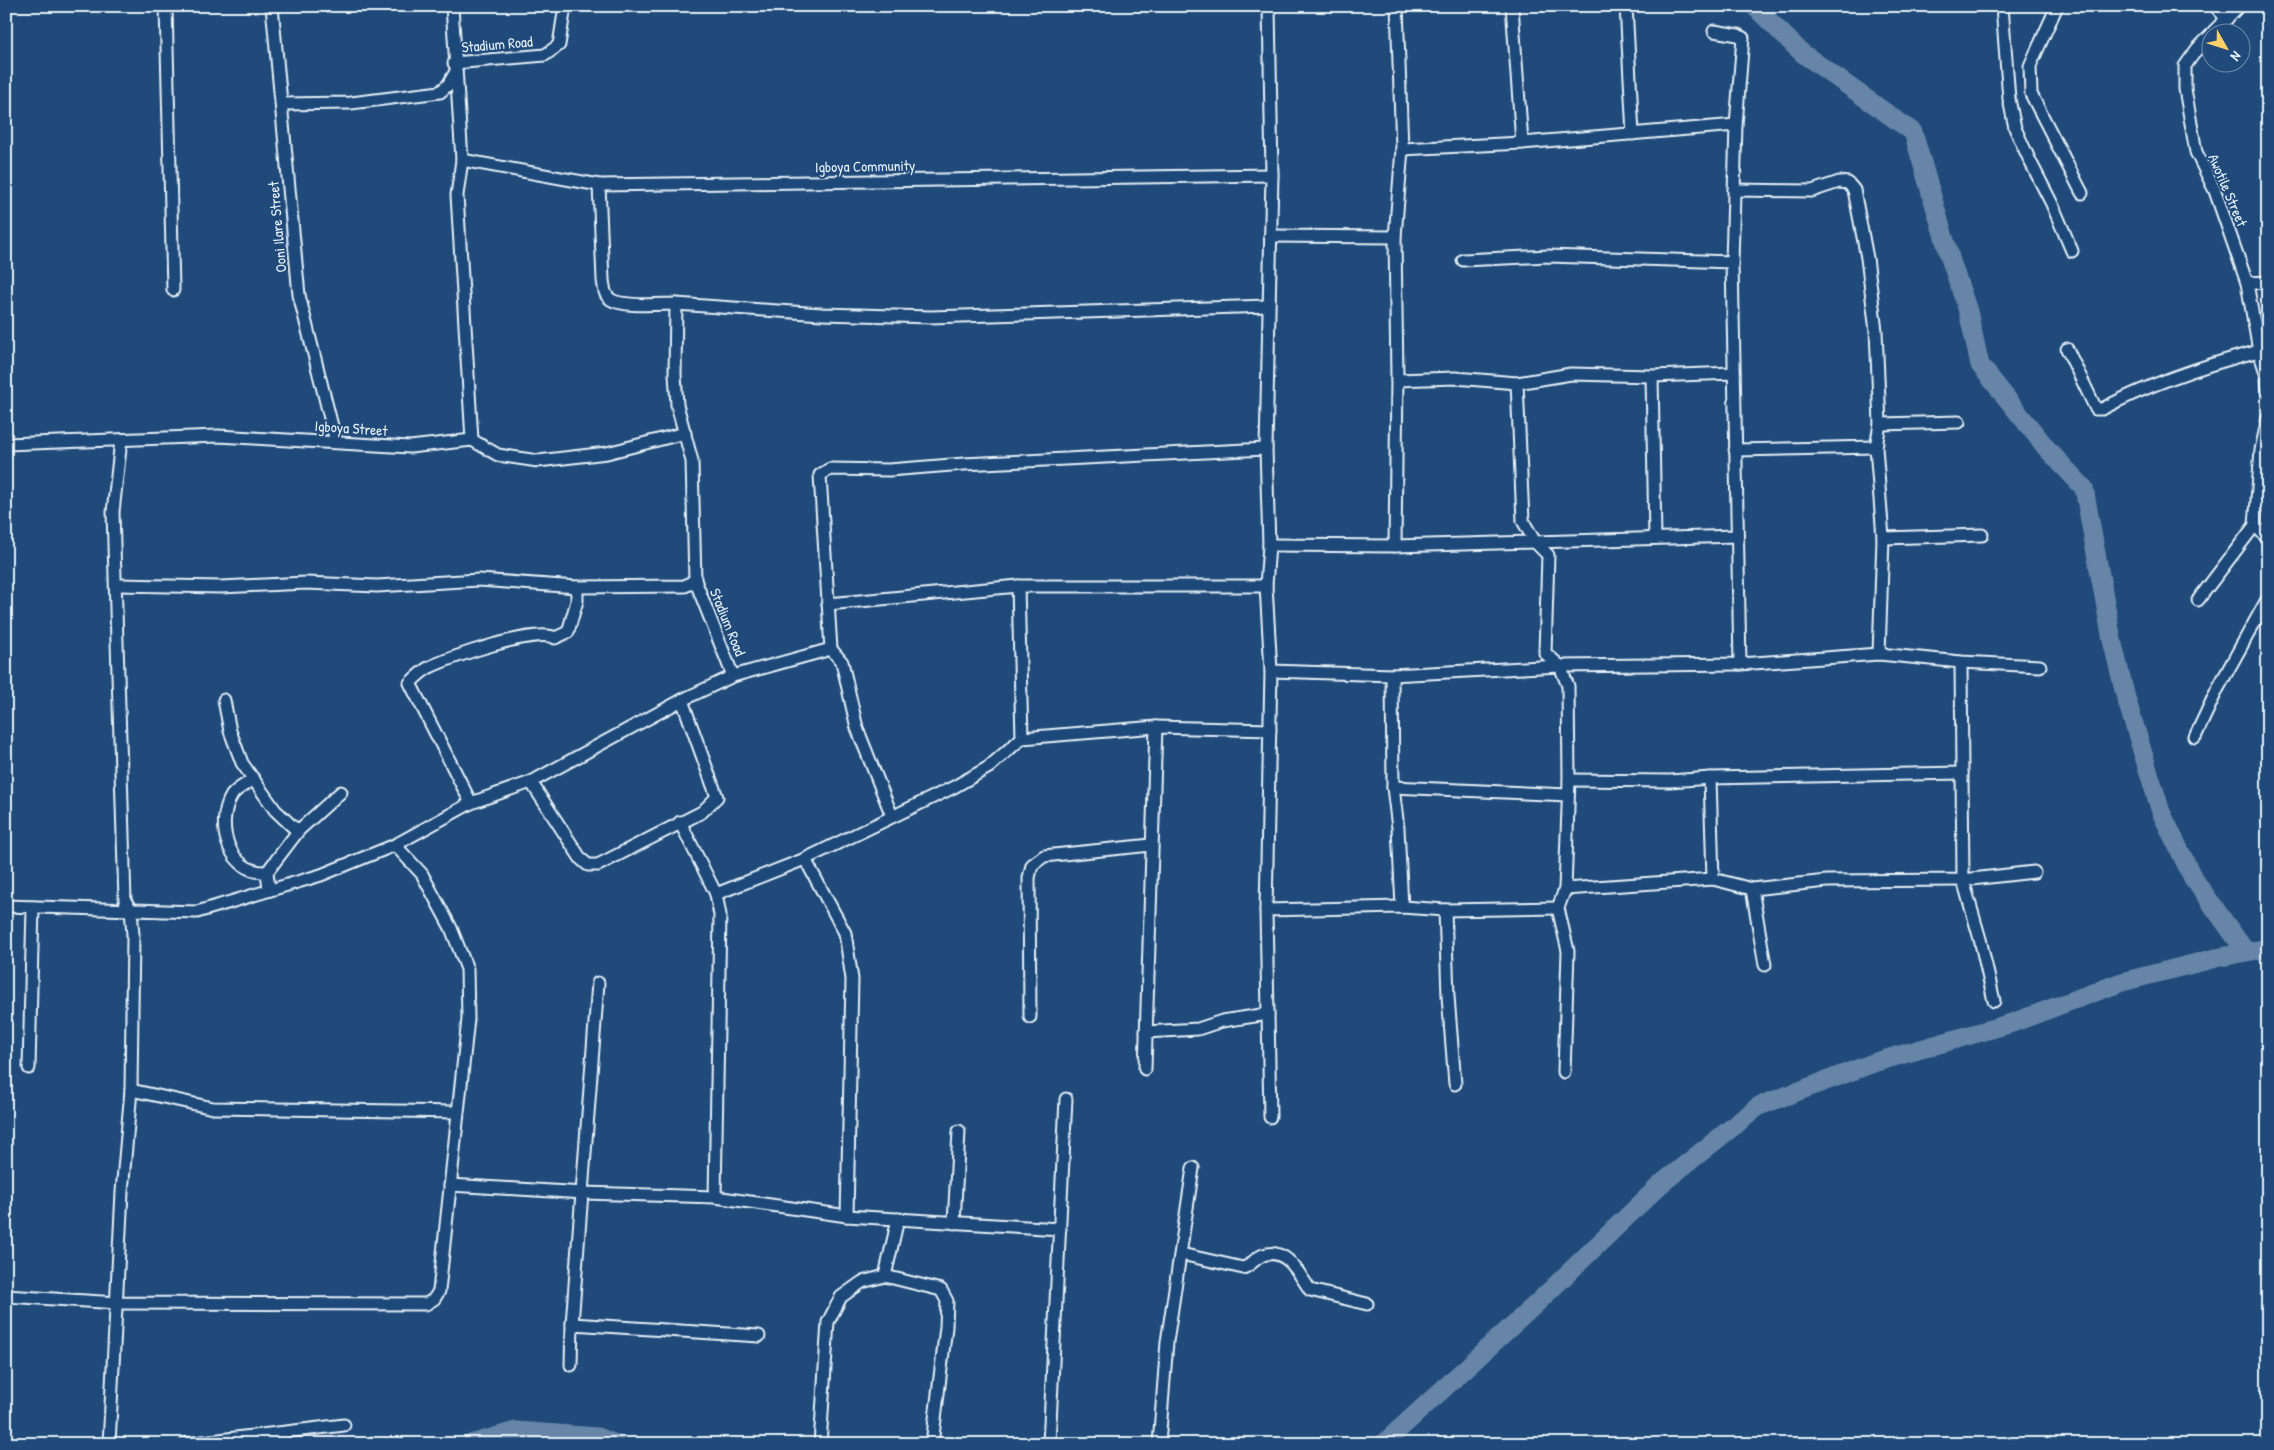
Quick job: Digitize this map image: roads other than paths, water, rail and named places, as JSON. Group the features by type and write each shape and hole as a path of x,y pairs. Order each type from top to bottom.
{"street":[{"path":"166,6 172,290"},
{"name":"Ooni Ilare Street","path":"272,6 299,295 336,442"},
{"path":"452,6 454,68 462,160 457,195 472,440 498,455 538,461 607,453 685,434"},
{"name":"Stadium Road","path":"454,68 544,55 559,45 565,6"},
{"path":"1269,6 1272,175 1266,449 1269,545 1266,586 1271,671 1266,910 1270,1117"},
{"path":"1395,546 1397,380 1395,237 1402,149 1397,6"},
{"path":"1512,6 1522,144"},
{"path":"1626,6 1632,134"},
{"path":"2002,6 2009,99 2015,128 2052,204 2072,251"},
{"path":"2057,6 2030,66 2031,94 2082,193"},
{"path":"2215,6 2227,19"},
{"name":"Awotile Street","path":"2224,22 2239,6"},
{"path":"1714,31 1738,35 1743,38 1736,125 1732,262 1740,664"},
{"name":"Awotile Street","path":"2202,43 2185,66 2185,89 2196,152 2215,191 2247,283 2259,351 2267,376 2268,392"},
{"path":"282,104 351,103 440,92 448,85 454,68"},
{"path":"1402,149 1522,144 1736,125"},
{"name":"Igboya Community","path":"462,160 599,185 1272,175"},
{"path":"1734,190 1812,191 1839,182 1848,183 1854,190 1867,258 1875,322 1880,424 1876,447 1883,538 1879,654"},
{"path":"599,185 603,280 605,292 608,298 613,301 631,304 676,304 822,314 931,317 1268,306"},
{"path":"1270,236 1395,237"},
{"path":"1463,260 1548,256 1732,262"},
{"path":"2247,283 2268,282"},
{"path":"117,585 221,587 306,583 377,586 479,580 578,587 685,586 695,580 692,461 676,404 674,374 676,304"},
{"path":"2067,349 2096,409 2102,409 2139,390 2226,360 2259,351"},
{"path":"1397,380 1455,378 1517,383 1571,374 1652,376 1734,374"},
{"path":"1652,376 1655,538"},
{"path":"1517,383 1523,521 1535,542 1548,555 1545,653 1560,666 1568,686 1569,780 1565,889 1558,908 1568,951 1564,1072"},
{"path":"2198,600 2255,525 2261,450 2268,418"},
{"path":"1880,424 1959,422"},
{"name":"Igboya Street","path":"6,444 218,436 410,448 472,440"},
{"path":"109,1444 118,1303 122,1192 130,1090 133,934 131,909 125,901 114,512 121,440"},
{"path":"1735,450 1876,447"},
{"path":"892,816 857,728 842,662 831,649 820,475 830,469 889,470 964,464 1266,449"},
{"path":"2255,525 2268,539"},
{"path":"1883,538 1982,535"},
{"path":"1269,545 1395,546 1737,536"},
{"name":"Stadium Road","path":"695,580 733,676"},
{"path":"828,604 1018,586 1266,586"},
{"path":"1018,586 1022,738"},
{"path":"471,803 410,683 429,667 470,652 525,636 551,636 555,638 568,632 577,601 578,587"},
{"path":"2195,737 2217,690 2268,598"},
{"path":"6,906 197,912 321,875 395,845 471,803 531,782 682,700 733,676 831,649"},
{"path":"1271,671 1392,675 1560,666 1740,664 1879,654 1960,662 2040,666"},
{"path":"1960,662 1963,880 1980,938 1994,1001"},
{"path":"1392,675 1393,787 1398,828 1402,908"},
{"path":"224,700 230,731 242,763 276,810 299,830"},
{"path":"531,782 581,859 588,865 598,865 702,812 717,797 682,700"},
{"path":"1145,1069 1156,727"},
{"path":"716,894 806,859 954,787 988,767 1022,738 1156,727 1270,730"},
{"path":"1569,780 1670,781 1710,778 1962,773"},
{"path":"1710,778 1713,879"},
{"path":"254,779 232,794 226,814 224,837 231,852 245,867 257,872 267,872"},
{"path":"1393,787 1568,795"},
{"path":"269,890 267,872 299,830 341,792"},
{"path":"680,822 716,894 720,915 715,1196"},
{"path":"6,1296 118,1303 426,1304 434,1299 439,1291 468,1019 467,968 451,928 422,874 395,845"},
{"path":"1030,1017 1029,878 1032,865 1044,856 1152,845"},
{"path":"806,859 845,933 852,979 847,1216"},
{"path":"1565,889 1713,879 1752,889 1827,881 1963,880 2034,872"},
{"path":"1752,889 1765,965"},
{"path":"29,1068 33,907"},
{"path":"1266,910 1558,908"},
{"path":"1445,910 1448,996 1455,1084"},
{"path":"571,1365 572,1324 584,1193 598,983"},
{"path":"1146,1032 1198,1029 1222,1021 1268,1014"},
{"path":"130,1090 213,1108 457,1112"},
{"path":"1049,1444 1066,1099"},
{"path":"954,1223 960,1131"},
{"path":"1160,1444 1167,1342 1193,1168"},
{"path":"450,1185 584,1193 715,1196 847,1216 1060,1229"},
{"path":"884,1276 898,1219"},
{"path":"1181,1254 1243,1268 1250,1266 1261,1256 1272,1254 1290,1260 1310,1290 1367,1304"},
{"path":"820,1444 828,1322 841,1297 862,1282 884,1276 941,1290 947,1301 946,1327 932,1444"},
{"path":"572,1324 759,1336"},
{"path":"185,1444 344,1425"}],"waterway":[{"path":"1754,6 1802,53 1913,132 1951,261 1968,311 1980,365 2048,450 2084,488 2112,640 2126,698 2161,812 2193,878 2246,952"},
{"path":"1383,1444 1538,1302 1661,1184 1759,1106 1876,1062 2012,1023 2122,982 2216,958 2268,948"},
{"path":"471,1444 516,1431 598,1437 616,1444"}]}
